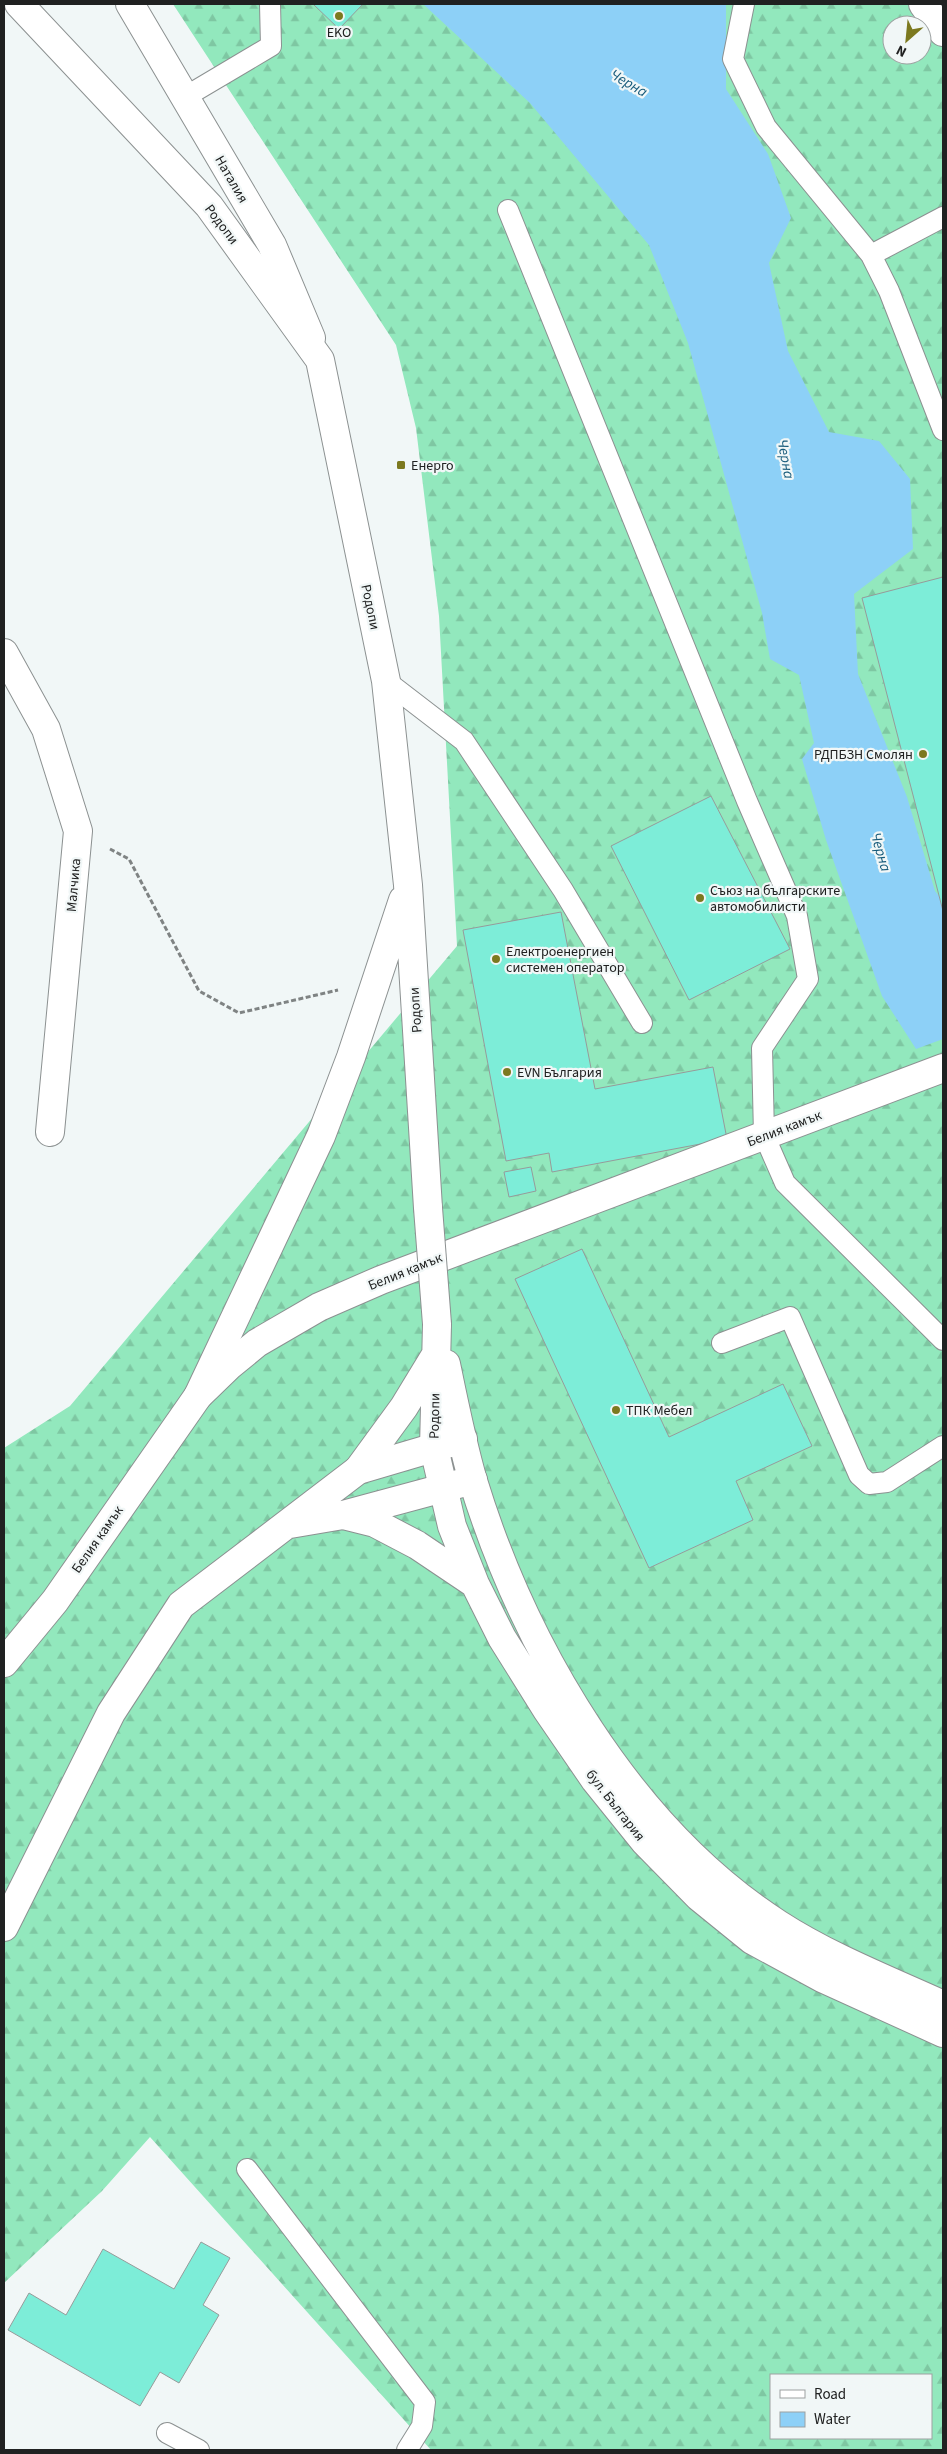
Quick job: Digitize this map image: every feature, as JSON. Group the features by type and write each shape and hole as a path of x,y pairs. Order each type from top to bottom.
{"street":[{"name":"Родопи","path":"19,4 210,206 320,360 386,681 408,885 437,1324 434,1448"},
{"name":"Наталия","path":"130,4 272,245 320,360"},
{"path":"922,4 943,32"},
{"name":"Малчика","path":"4,653 46,729 78,831 50,1132"},
{"path":"198,1396 321,1136 352,1057 408,885"},
{"name":"Белия камък","path":"4,1664 55,1601 198,1396 229,1366 257,1343 319,1307 390,1276 943,1068"},
{"name":"Родопи","path":"437,1324 463,1439"},
{"path":"4,1927 111,1713 181,1605 358,1470 404,1407 436,1355"},
{"path":"358,1470 463,1439"},
{"name":"бул. България","path":"463,1439 473,1480 495,1544 532,1630 571,1701 612,1761 664,1827 720,1880 778,1925 839,1957 943,2005"},
{"name":"бул. България","path":"434,1448 452,1526 475,1584 502,1638 547,1710 596,1780 645,1842 699,1896 752,1940 822,1978 943,2033"},
{"path":"286,1525 343,1515 473,1480"},
{"path":"343,1515 376,1523 417,1545 475,1584"}],"lane":[{"path":"185,97 271,46 270,4"},
{"path":"744,4 733,59 766,127 871,255 889,291 943,430"},
{"path":"508,210 747,801 797,916 808,979 762,1048 764,1135 784,1183 943,1340"},
{"path":"871,255 943,216"},
{"path":"386,681 464,741 563,890 642,1023"},
{"path":"722,1343 790,1317 860,1475 869,1484 887,1482 943,1446"},
{"path":"247,2169 425,2402 422,2426 407,2450"},
{"path":"167,2433 199,2450"}],"path":[{"path":"78,831 129,859 199,991 239,1013 338,990 345,983"}],"green space":[{"path":"173,4 943,4 943,2450 431,2450 150,2137 102,2191 4,2283 4,1448 70,1406 457,946 439,616 416,428 396,345"}],"water":[{"name":"Черна","path":"423,4 726,5 726,89 768,154 791,218 769,263 788,351 829,432 879,441 910,479 913,549 854,594 858,674 907,797 935,891 943,901 943,1039 916,1049 882,996 826,840 802,759 814,743 799,675 770,659 762,613 688,343 649,245 530,103"}],"building":[{"name":"EKO","path":"313,4 363,4 339,29"},
{"name":"РДПБЗН Смолян","path":"943,577 943,911 862,598"},
{"name":"Съюз на българските автомобилисти","path":"711,796 790,949 689,1000 611,846"},
{"path":"561,912 595,1089 713,1067 727,1139 552,1172 549,1153 506,1161 463,930"},
{"path":"531,1167 536,1191 509,1197 504,1172"},
{"name":"ТПК Мебел","path":"582,1249 669,1437 783,1384 812,1446 736,1481 753,1520 649,1568 515,1279"},
{"path":"201,2242 230,2258 203,2305 219,2315 179,2383 160,2372 140,2406 8,2330 29,2293 66,2315 103,2249 174,2289"}],"place":[{"name":"EKO","path":"339,16"},
{"name":"Енерго","path":"401,465"},
{"name":"РДПБЗН Смолян","path":"923,754"},
{"name":"Съюз на българските автомобилисти","path":"700,898"},
{"name":"Електроенергиен системен оператор","path":"496,959"},
{"name":"EVN България","path":"507,1072"},
{"name":"ТПК Мебел","path":"616,1410"}]}
